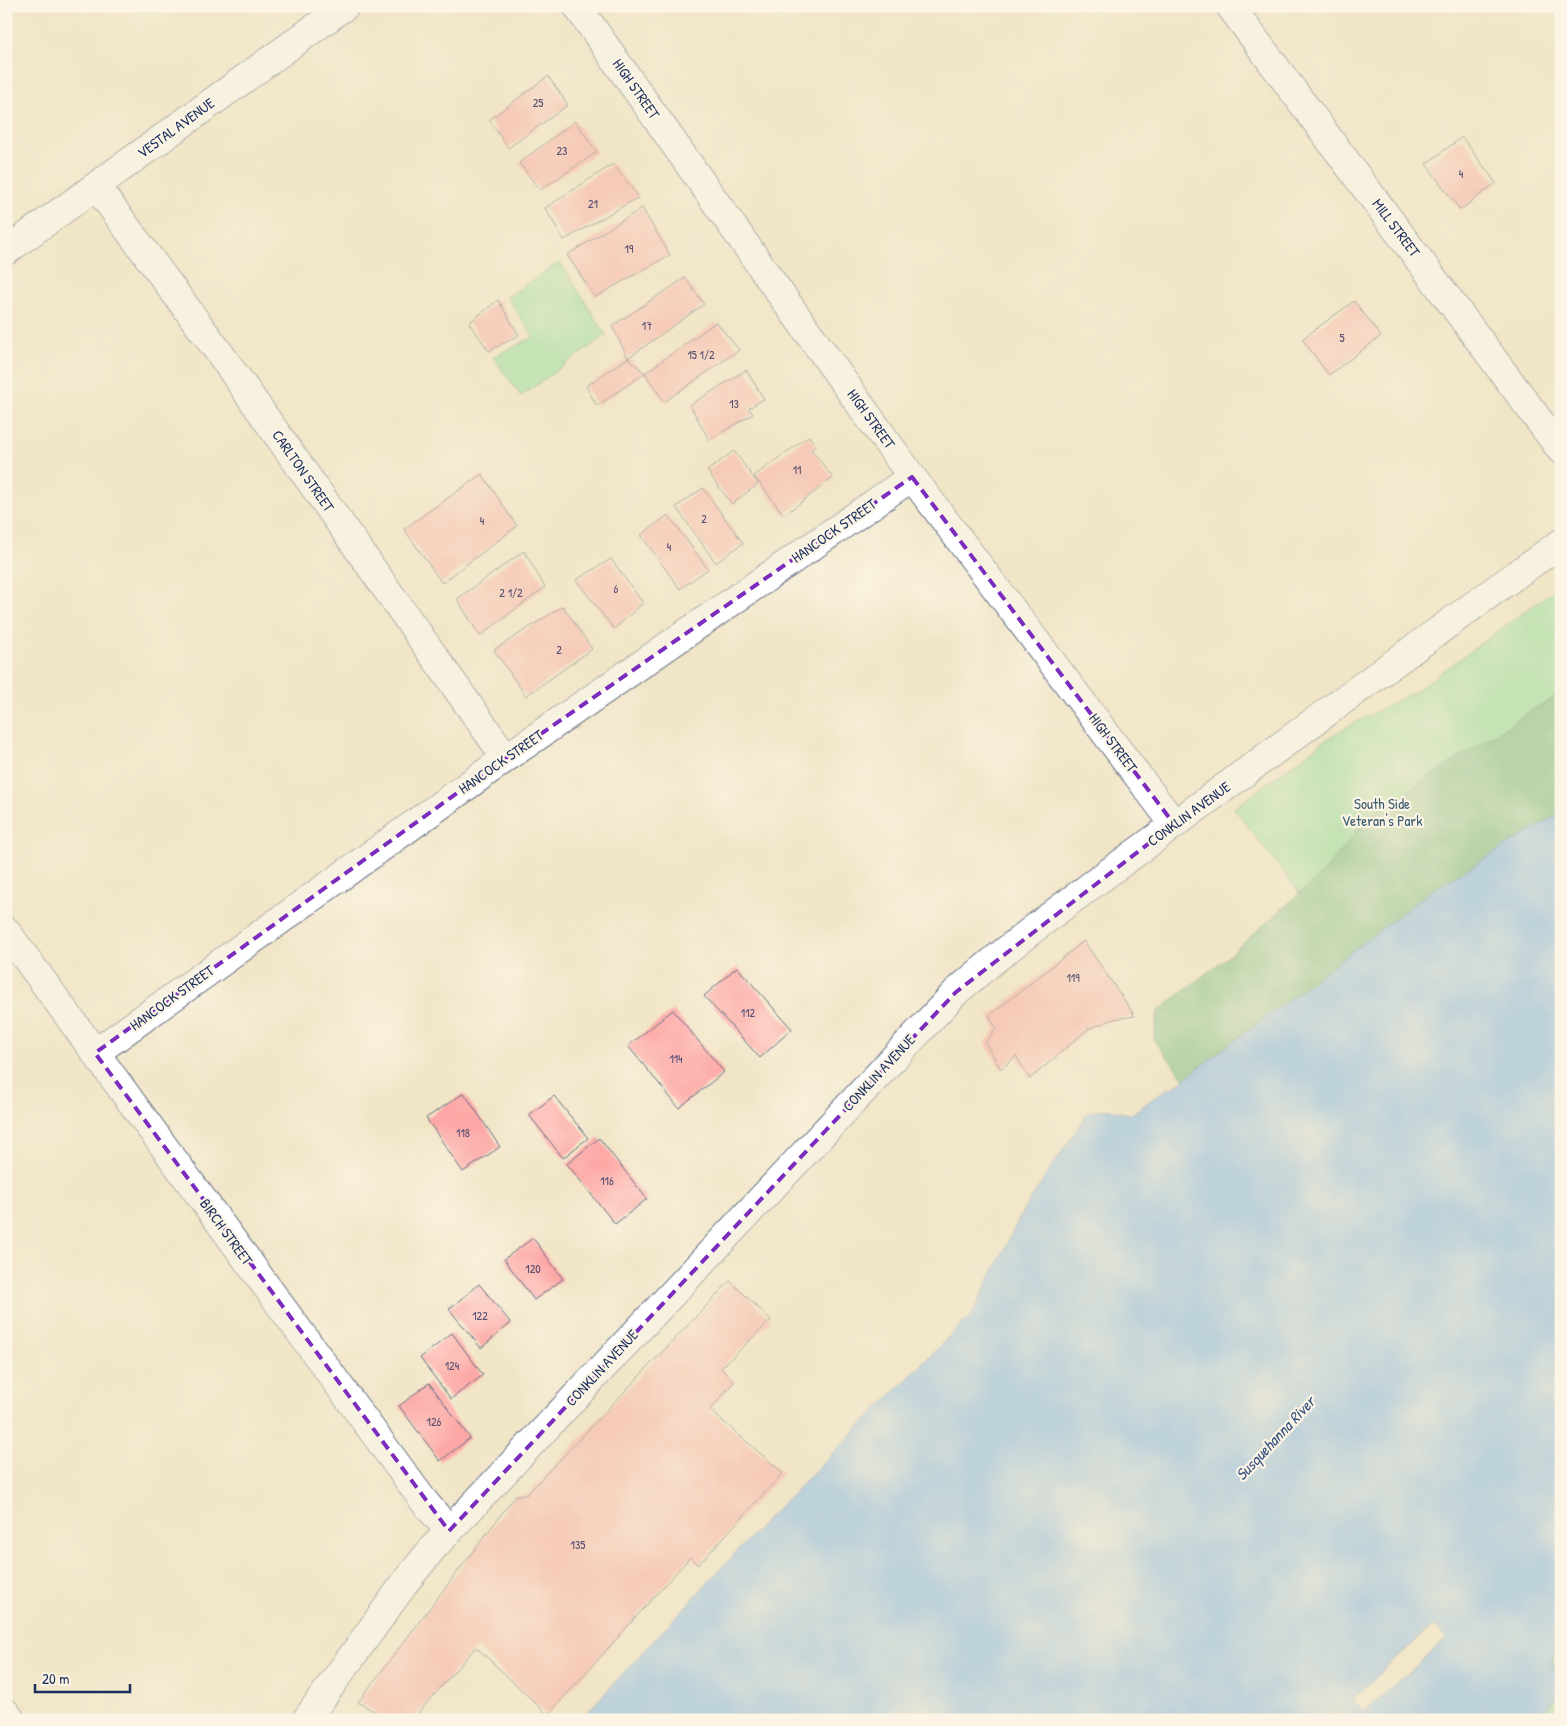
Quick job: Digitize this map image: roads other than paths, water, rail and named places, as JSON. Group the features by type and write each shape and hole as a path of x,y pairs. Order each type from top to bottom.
{"street":[{"name":"VESTAL AVENUE","path":"6,251 345,6"},
{"name":"HIGH STREET","path":"577,6 912,477 1174,824"},
{"name":"MILL STREET","path":"1230,6 1561,450"},
{"name":"CARLTON STREET","path":"96,186 226,363 506,758"},
{"name":"HANCOCK STREET","path":"95,1053 506,758 912,477"},
{"name":"CONKLIN AVENUE","path":"306,1720 407,1580 449,1531 956,992 1028,933 1174,824 1425,639 1561,543"},
{"name":"BIRCH STREET","path":"6,931 423,1500 449,1531"},
{"path":"6,1713 11,1720"}],"water":[{"name":"Susquehanna River","path":"1561,813 1561,1653 1551,1660 1561,1677 1561,1694 1532,1720 580,1720 768,1518 973,1313 1023,1211 1087,1114 1103,1109 1130,1115 1168,1088 1171,1089 1431,891","holes":["1433,1625 1446,1639 1364,1712 1352,1699"]}],"park label":[{"name":"South Side Veteran's Park","path":"1382,812"}]}
